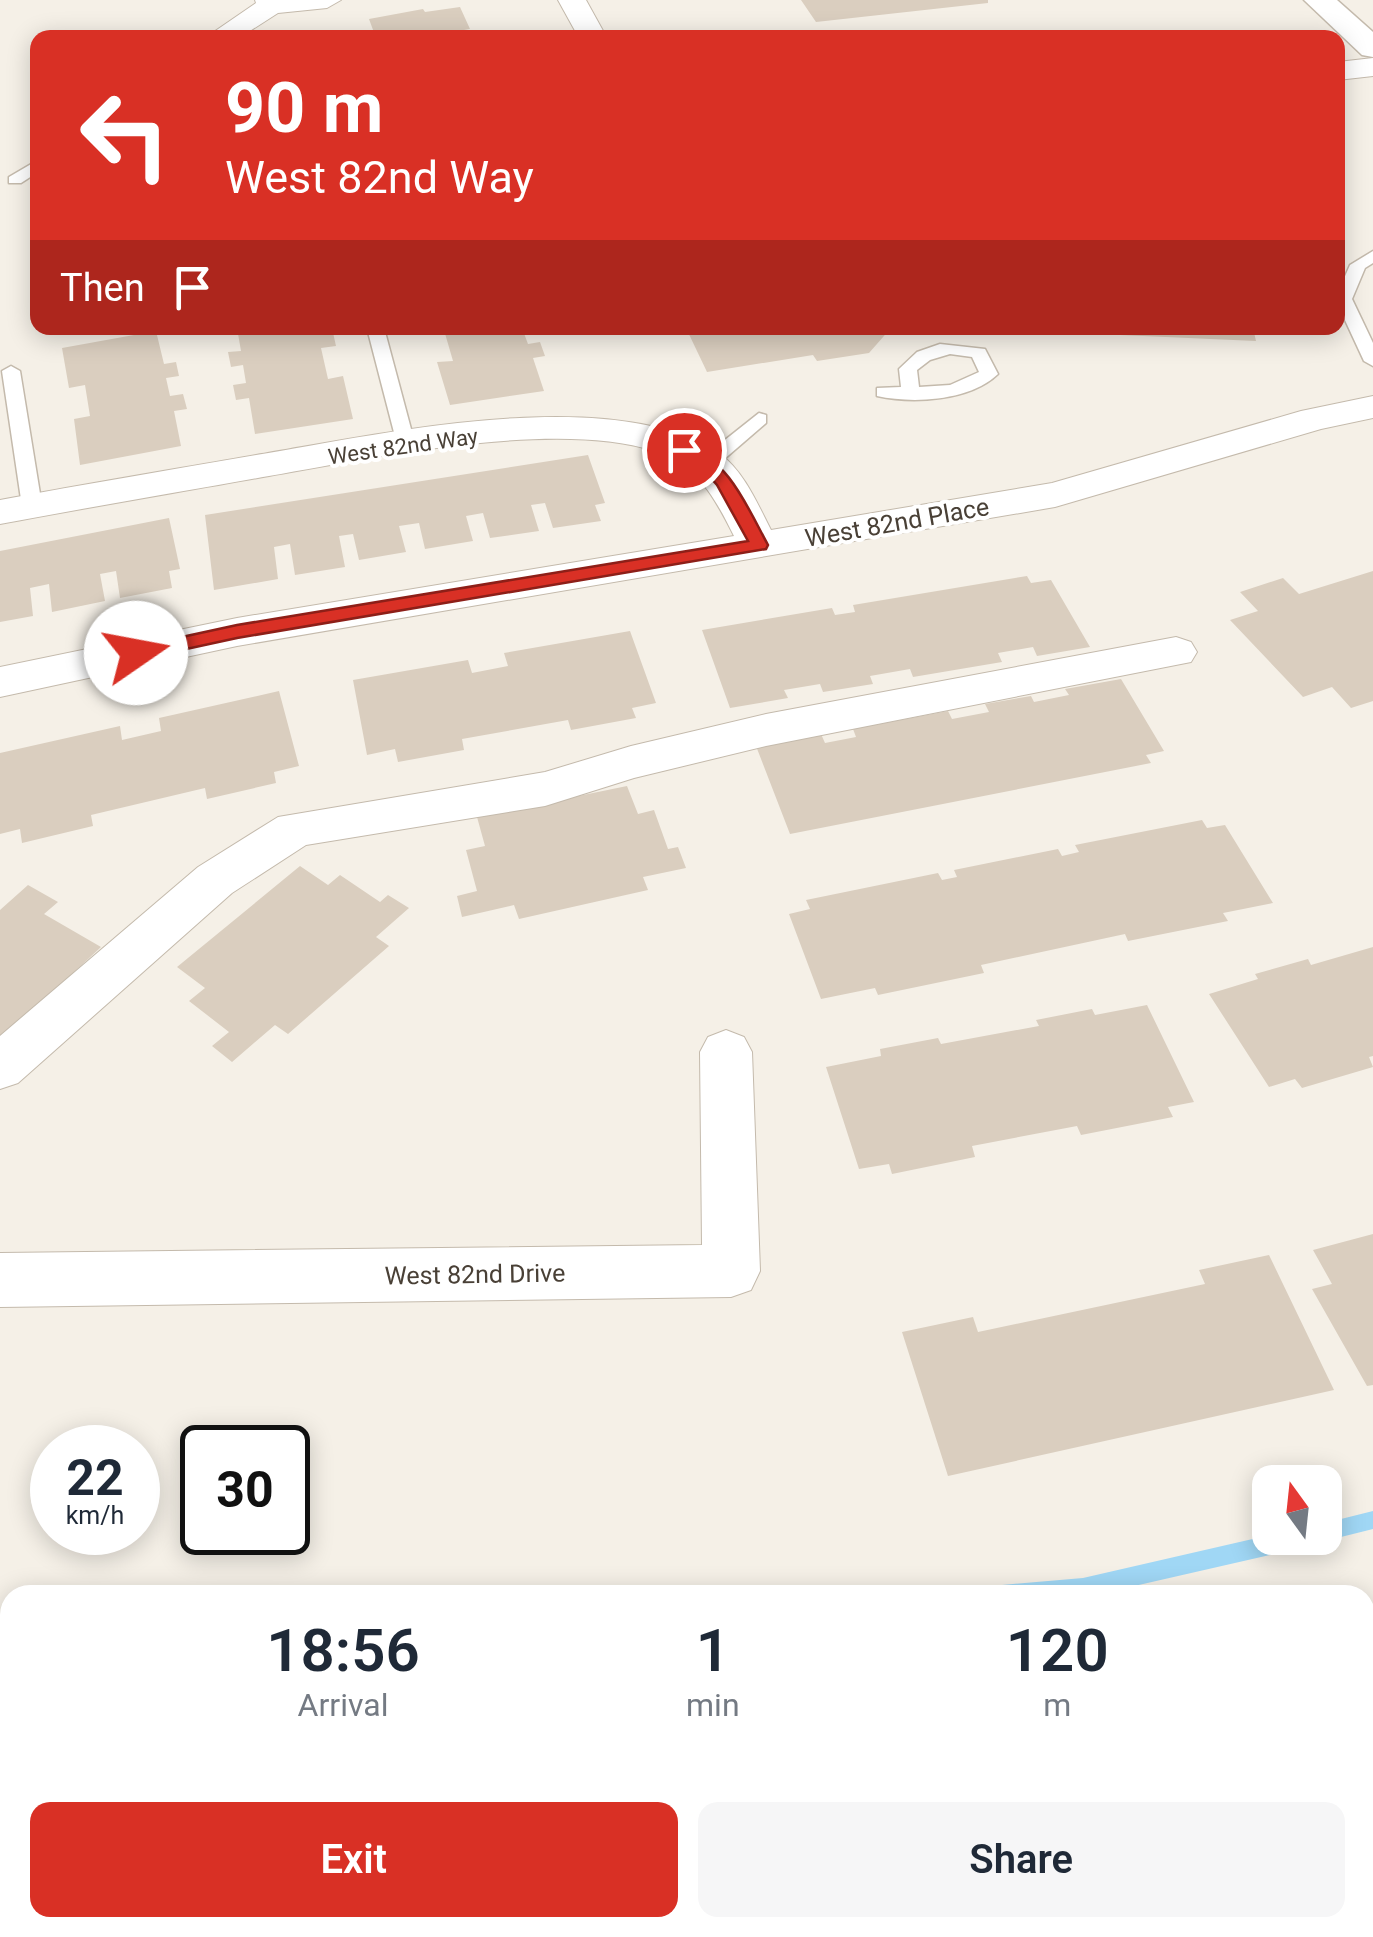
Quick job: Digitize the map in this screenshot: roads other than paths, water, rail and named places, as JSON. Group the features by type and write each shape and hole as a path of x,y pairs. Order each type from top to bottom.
{"street":[{"path":"231,30 270,3 327,0"},
{"path":"572,0 589,30"},
{"path":"1319,0 1373,48"},
{"path":"1345,70 1373,67"},
{"name":"West 82nd Place","path":"0,682 237,632 1056,495 1314,420 1373,407"},
{"name":"West 82nd Way","path":"16,509 406,444 516,432 586,430 657,439 708,463"},
{"path":"708,463 724,483 759,545"},
{"path":"0,1067 215,880 296,830 545,789 631,762 766,730 1176,652"},
{"name":"West 82nd Drive","path":"0,1280 732,1271 726,1052"}],"lane":[{"path":"16,180 30,170"},
{"path":"1345,291 1366,260"},
{"path":"1345,308 1373,361"},
{"path":"377,335 406,444"},
{"path":"11,371 16,509"},
{"path":"883,392 911,393"},
{"path":"708,463 759,419"}],"waterway":[{"path":"1342,1528 1373,1520"},
{"path":"1096,1585 1252,1549"}]}
